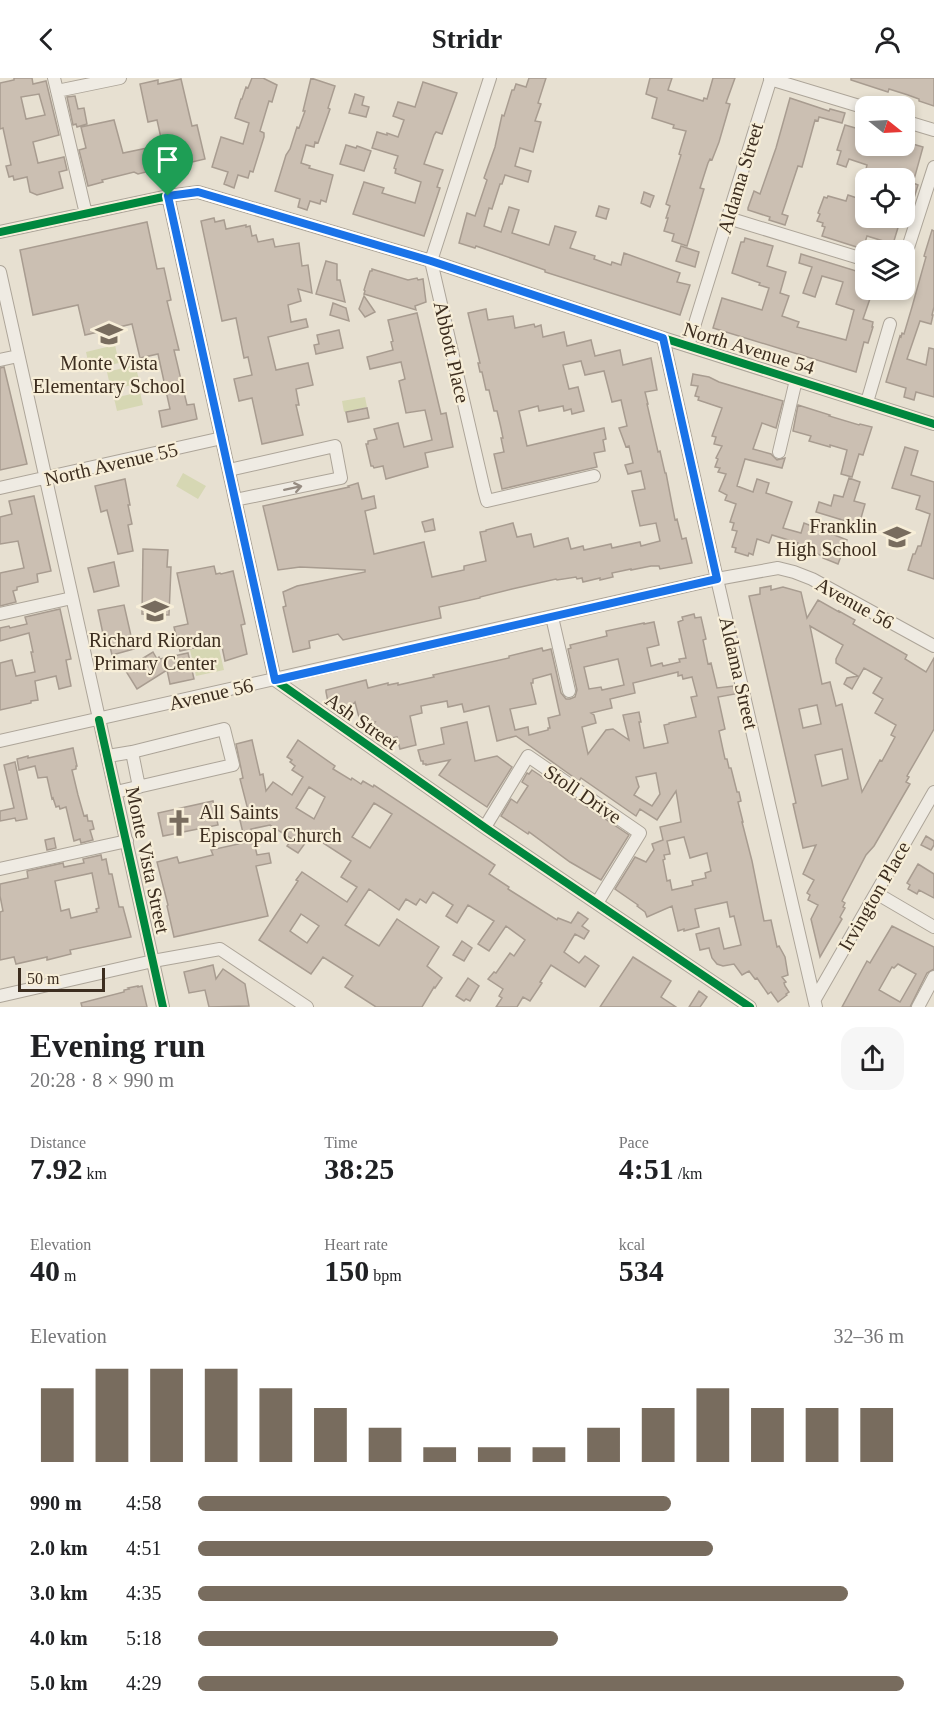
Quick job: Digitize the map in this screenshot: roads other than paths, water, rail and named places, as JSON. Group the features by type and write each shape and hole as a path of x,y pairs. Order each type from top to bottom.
{"street":[{"path":"54,78 86,214"},
{"path":"57,91 120,78"},
{"path":"431,261 490,78"},
{"path":"771,78 855,105"},
{"name":"Aldama Street","path":"688,346 771,78"},
{"path":"915,124 934,130"},
{"path":"910,240 934,167"},
{"name":"North Avenue 54","path":"0,232 168,196 198,192 431,261 934,424"},
{"path":"168,196 275,680"},
{"path":"728,218 855,258"},
{"name":"Abbott Place","path":"431,261 487,501 594,476"},
{"name":"Monte Vista Street","path":"0,273 163,1007"},
{"path":"867,402 890,324"},
{"name":"Aldama Street","path":"663,338 815,1003"},
{"path":"0,360 18,356"},
{"path":"779,452 796,380"},
{"name":"North Avenue 55","path":"0,488 222,438"},
{"path":"229,470 334,446 341,478 235,500"},
{"name":"Avenue 56","path":"0,741 717,579 778,568 812,579 934,646"},
{"path":"0,614 72,598"},
{"path":"552,617 569,691"},
{"name":"Ash Street","path":"275,680 485,827 750,1007"},
{"path":"108,756 224,729 233,765 116,792"},
{"path":"132,752 139,787"},
{"name":"Stoll Drive","path":"485,827 528,756 640,833 597,903"},
{"name":"Irvington Place","path":"815,1003 934,792"},
{"path":"0,868 127,841"},
{"path":"876,893 934,927"},
{"path":"0,996 153,961 220,949 307,1007"},
{"path":"918,1007 934,977"}],"place":[{"name":"Monte Vista Elementary School","path":"109,334"},
{"name":"Franklin High School","path":"897,537"},
{"name":"Richard Riordan Primary Center","path":"155,611"},
{"name":"All Saints Episcopal Church","path":"179,823"}]}
